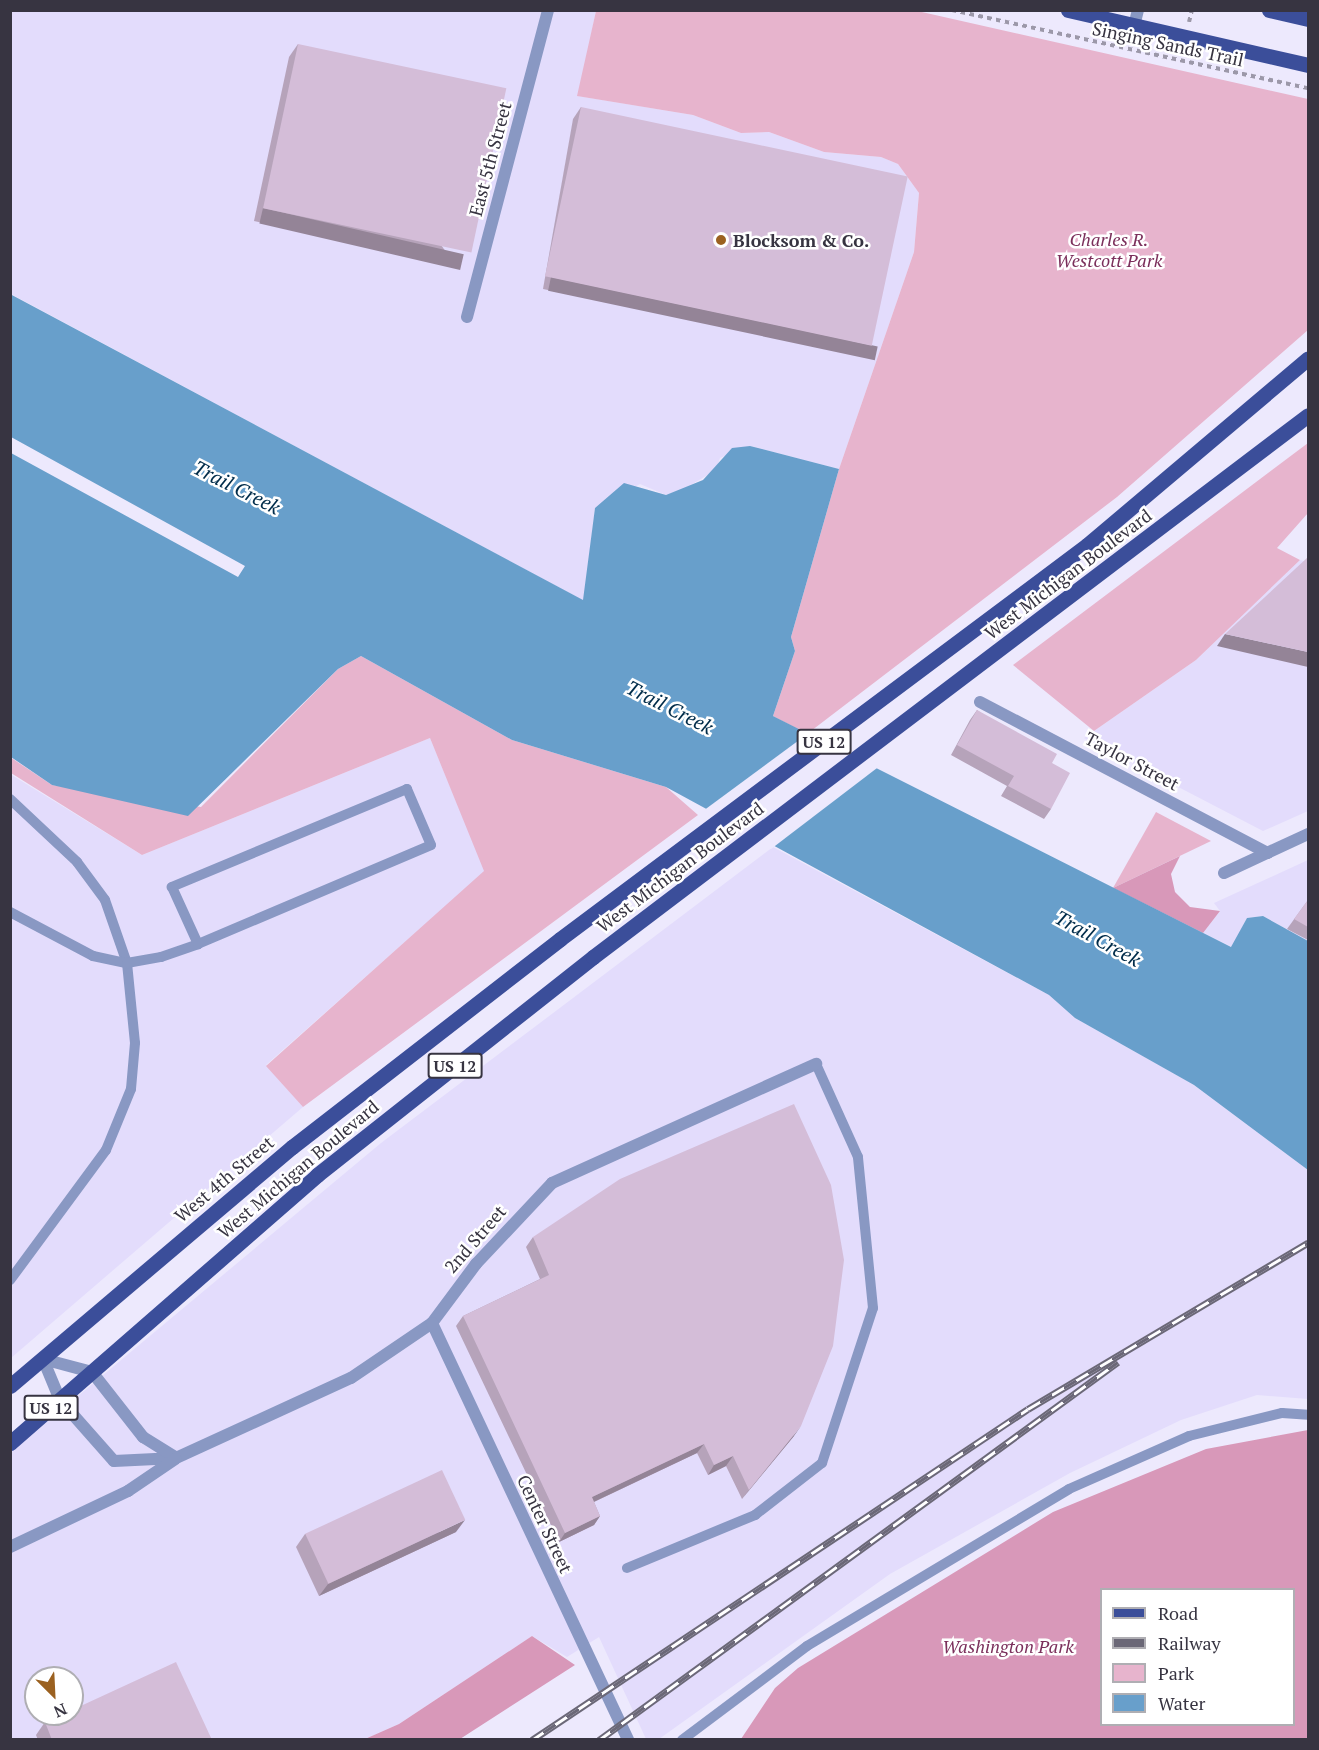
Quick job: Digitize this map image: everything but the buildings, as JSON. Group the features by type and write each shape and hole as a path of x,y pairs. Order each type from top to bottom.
{"main road":[{"path":"1068,10 1308,65"},
{"path":"1269,10 1308,19"},
{"name":"West Michigan Boulevard","path":"292,1147 560,939 1088,545 1308,358"},
{"name":"West Michigan Boulevard","path":"92,1372 317,1175 593,957 1308,415"},
{"name":"West 4th Street","path":"42,1359 292,1147"},
{"name":"US 12","path":"10,1386 42,1359"},
{"name":"US 12","path":"10,1443 92,1372"}],"street":[{"name":"East 5th Street","path":"466,317 548,10"},
{"path":"1134,26 1138,10"},
{"name":"Taylor Street","path":"980,702 1268,853"},
{"path":"1224,873 1307,836"},
{"name":"2nd Street","path":"42,1359 60,1400 114,1461 176,1458 351,1378 432,1323 476,1264 552,1183 816,1064"},
{"name":"Center Street","path":"432,1323 628,1740"},
{"path":"10,1547 128,1491 176,1458 143,1437 92,1372 42,1359"}],"lane":[{"path":"10,912 59,942 127,963 198,944 430,845 407,789 172,887 198,944"},
{"path":"10,799 91,881 105,900 127,963 134,998 131,1089 106,1150 10,1280"},
{"path":"627,1568 755,1515 822,1463 873,1308 858,1157 816,1064"},
{"path":"682,1740 807,1646 1069,1490 1189,1436 1282,1413 1308,1415"}],"path":[{"name":"Singing Sands Trail","path":"952,10 1308,88"},
{"path":"1189,22 1192,10"}],"shaded area":[{"path":"10,11 596,11 578,96 693,115 741,133 769,132 824,152 881,157 898,164 919,193 914,252 839,469 750,446 720,458 716,470 684,489 666,495 640,484 595,508 584,601 11,294"},
{"path":"1300,560 1308,562 1308,811 1263,831 1084,738 1196,660"},
{"path":"430,738 485,871 266,1065 303,1107 11,1358 10,774 142,855"},
{"path":"773,847 1049,995 1075,1018 1194,1085 1308,1170 1308,1399 1257,1395 1181,1420 1070,1473 890,1574 659,1739 646,1739 599,1637 567,1657 532,1636 399,1724 365,1739 11,1740 11,1452 381,1143"},
{"path":"1308,860 1308,941 1263,916 1247,918 1232,947 1203,933 1220,911 1214,903"}],"green space":[{"name":"Charles R. Westcott Park","path":"913,10 1308,99 1308,330 1117,497 807,734 773,716 795,651 791,637 839,469 914,252 919,193 898,164 881,157 824,152 769,132 741,133 693,115 577,96 596,11"},
{"path":"1308,443 1308,513 1277,548 1300,560 1196,660 1094,731 1013,665"},
{"path":"361,656 512,740 666,787 698,815 303,1107 266,1066 484,871 430,738 142,855 11,773 10,757 52,785 201,807 338,669"},
{"path":"1156,812 1211,841 1113,888"},
{"path":"1180,856 1171,874 1175,892 1190,907 1220,911 1203,933 1113,888"},
{"name":"Washington Park","path":"1308,1430 1308,1739 741,1739 775,1688 798,1668 1053,1512 1206,1449"},
{"path":"532,1636 575,1665 460,1739 365,1739 399,1724"}],"water":[{"name":"Trail Creek","path":"10,294 583,600 595,508 624,483 666,495 703,480 732,448 750,446 839,469 791,637 795,651 773,716 1231,947 1247,918 1263,916 1308,941 1308,1170 1194,1085 1075,1018 1049,995 666,787 512,740 361,656 338,669 188,816 52,785 11,757 11,453 238,577 245,566 11,437"}],"pier":[{"path":"810,732 881,765 771,849 703,811"}],"railway":[{"path":"532,1740 1028,1409 1308,1243"},
{"path":"599,1740 1118,1362"}],"place":[{"name":"Blocksom & Co.","path":"721,240"}]}
